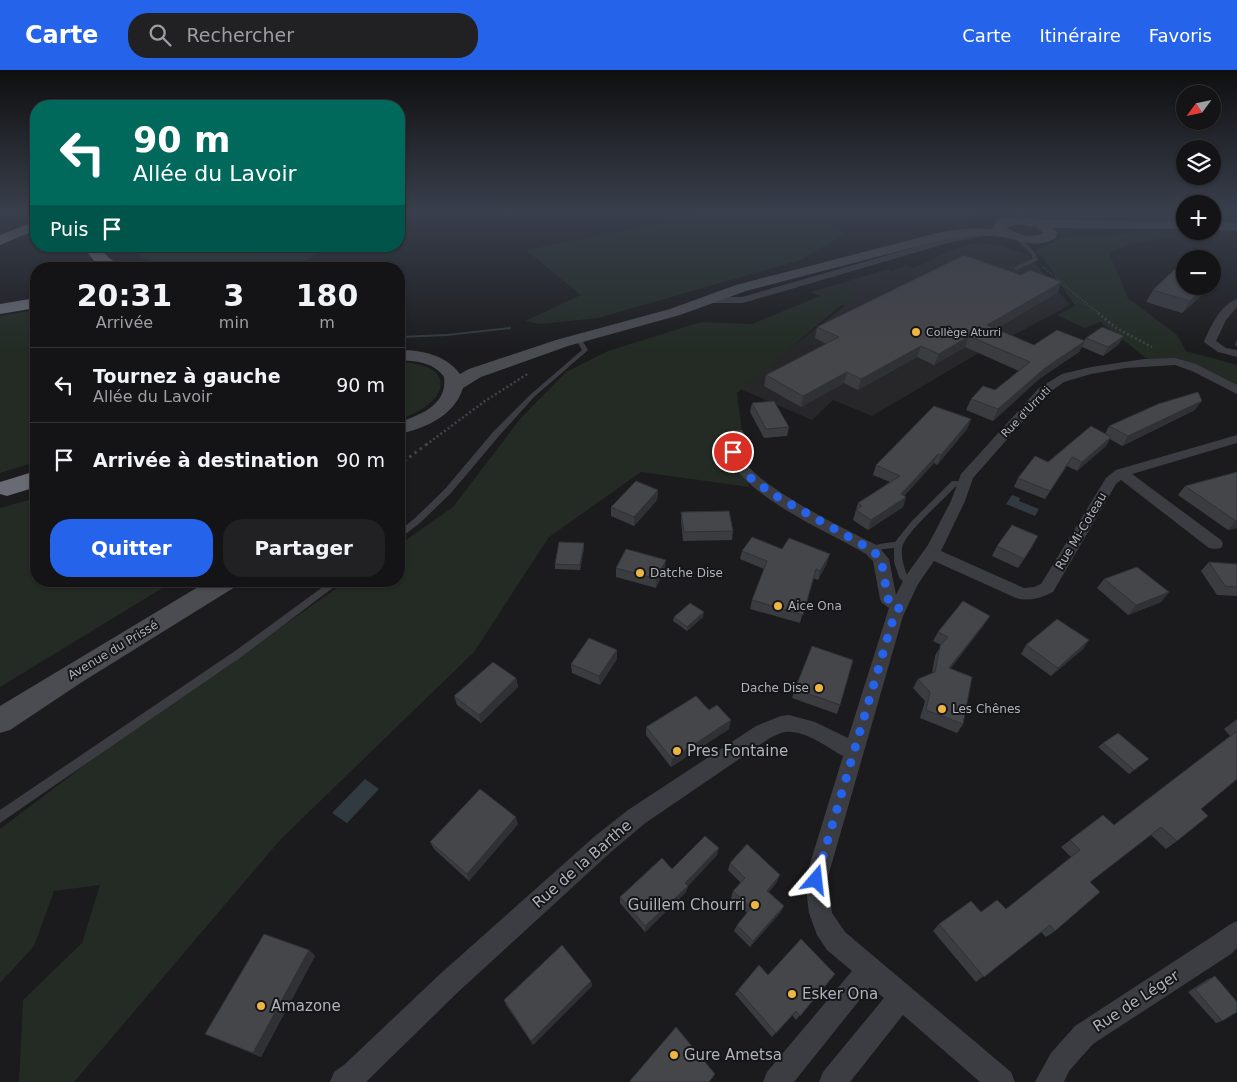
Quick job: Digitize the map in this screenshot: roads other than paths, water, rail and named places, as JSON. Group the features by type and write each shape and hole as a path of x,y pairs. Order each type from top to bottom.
{"highway":[{"path":"0,309 30,304"},
{"path":"3,489 30,482"}],"main road":[{"path":"815,268 839,258"},
{"path":"437,362 465,360 570,340 675,312 740,288 861,258"},
{"path":"455,385 475,373 570,340"},
{"path":"405,355 421,356 437,362 447,368 453,376 455,385 451,398 440,410 405,427"},
{"path":"157,623 202,587"},
{"name":"Avenue du Prissé","path":"0,721 217,587"}],"street":[{"path":"709,300 743,300 887,258"},
{"path":"1237,302 1230,307 1216,327 1210,342 1222,350 1237,354"},
{"name":"Rue d'Urruti","path":"1001,1082 836,941 824,926 816,880 894,616 911,581 931,553 958,501 966,477 1043,390 1066,377 1088,372 1136,364 1172,362 1184,364 1237,390"},
{"path":"737,433 733,452 739,466 753,480 776,496 872,550 881,559 888,599 900,606"},
{"path":"1121,473 1237,439"},
{"path":"1121,473 1215,544"},
{"name":"Rue Mi-Coteau","path":"931,553 1022,594 1037,593 1047,588 1111,481 1121,473"},
{"name":"Rue de la Barthe","path":"344,1082 354,1076 448,984 603,844 636,817 763,732 782,724 792,724 804,727 854,752"},
{"name":"Rue de Léger","path":"1049,1082 1060,1062 1084,1034 1222,945 1237,933"},
{"path":"776,1082 869,970"},
{"path":"833,1082 901,997"}],"lane":[{"path":"1017,268 1035,260 1035,258"},
{"path":"405,530 448,491 496,434 532,396 585,350 570,340"},
{"path":"911,581 902,577 898,562 898,545 907,530 955,483 963,486"},
{"path":"872,550 882,546 898,545"},
{"path":"0,817 238,654 330,587"}],"waterway":[{"path":"405,337 447,335 510,328"}],"place":[{"name":"Collège Aturri","path":"916,332"},
{"name":"Datche Dise","path":"640,573"},
{"name":"Aice Ona","path":"778,606"},
{"name":"Dache Dise","path":"819,688"},
{"name":"Les Chênes","path":"942,709"},
{"name":"Pres Fontaine","path":"677,751"},
{"name":"Guillem Chourri","path":"755,905"},
{"name":"Esker Ona","path":"792,994"},
{"name":"Amazone","path":"261,1006"},
{"name":"Gure Ametsa","path":"674,1055"}]}
